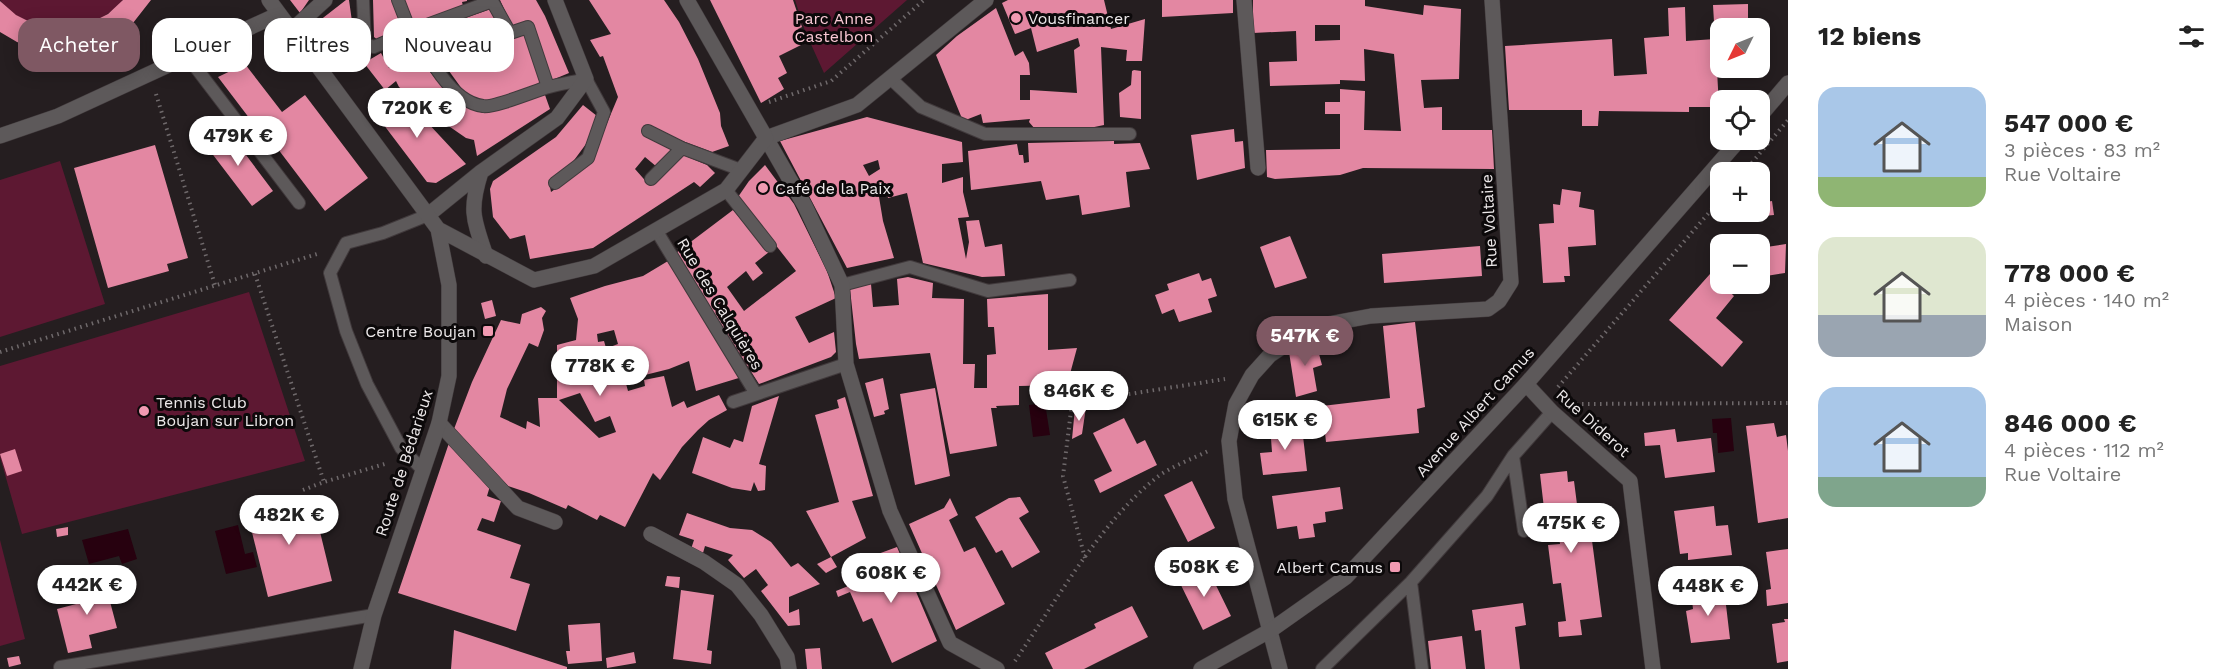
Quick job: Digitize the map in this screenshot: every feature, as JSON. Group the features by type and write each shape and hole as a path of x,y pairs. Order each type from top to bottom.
{"street":[{"path":"269,0 282,18"},
{"path":"305,18 325,0"},
{"path":"428,215 481,171 557,118 586,79 555,0"},
{"path":"687,0 805,206 843,285 846,364 890,511 950,643 998,669"},
{"path":"323,72 438,229 534,280 594,266 726,190 766,138 857,105 986,0"},
{"path":"1244,0 1258,168"},
{"name":"Rue Voltaire","path":"1280,669 1235,499 1229,441 1236,404 1252,375 1270,355 1312,327 1371,316 1488,309 1499,301 1511,282 1492,0"},
{"path":"252,26 279,14"},
{"path":"0,136 58,116 153,72"},
{"path":"1770,104 1788,83"},
{"name":"Avenue Albert Camus","path":"1201,669 1271,630 1346,577 1526,384 1730,150"},
{"path":"481,171 472,198 474,222 486,256"},
{"name":"Route de Bédarieux","path":"361,669 374,615 439,423 449,376 449,285 438,229"},
{"name":"Rue Diderot","path":"1526,384 1548,408 1630,481 1653,669"},
{"path":"439,423 518,508 555,522"},
{"path":"651,534 704,562 737,585 761,615 787,657 789,669"}],"lane":[{"path":"363,0 365,44 374,47 383,43"},
{"path":"398,0 407,18"},
{"path":"446,18 492,1 502,18"},
{"path":"514,32 528,27 548,87"},
{"path":"199,72 299,203"},
{"path":"438,72 465,99 484,107 548,87 586,79 608,113 588,158 555,183"},
{"path":"890,78 921,107 985,134 1130,134"},
{"path":"648,130 682,148 741,170"},
{"path":"651,179 682,148"},
{"path":"726,190 770,246"},
{"path":"422,469 401,448 367,384 345,332 330,273 346,243 383,233 428,215"},
{"name":"Rue des Calquières","path":"656,230 756,394"},
{"path":"843,285 910,267 987,291 1070,280"},
{"path":"732,402 846,364"},
{"path":"1322,669 1411,582 1487,496 1548,408"},
{"path":"1513,456 1524,531"},
{"path":"1411,582 1422,669"},
{"path":"60,667 374,615"}],"path":[{"path":"751,112 768,102 831,81 924,0"},
{"path":"149,74 215,285"},
{"path":"1752,162 1788,120"},
{"path":"1548,408 1710,212"},
{"path":"0,352 255,274 346,243"},
{"path":"255,274 324,482"},
{"path":"1085,558 1063,476 1072,403 1252,375"},
{"path":"1548,408 1788,403"},
{"path":"1010,669 1085,558 1121,510 1158,476 1229,441"},
{"path":"303,490 386,465 401,448"}],"green space":[{"path":"0,0 123,0 111,12 99,18 21,18 12,13"},
{"name":"Parc Anne Castelbon","path":"795,0 907,0 824,73 805,31"},
{"path":"60,161 105,304 0,337 0,180"},
{"name":"Tennis Club Boujan sur Libron","path":"249,292 305,461 22,534 0,457 0,366"},
{"path":"0,540 25,639 0,646"}],"shaded area":[{"path":"1045,403 1050,435 1033,437 1029,405"},
{"path":"1731,418 1734,451 1718,453 1717,433 1713,433 1712,419"},
{"path":"238,525 245,554 253,552 257,567 226,574 215,531"},
{"path":"128,529 137,559 122,564 119,556 89,564 82,540"}],"building":[{"path":"123,0 151,0 137,18 100,18"},
{"path":"290,0 309,0 300,13"},
{"path":"346,0 349,0 352,18 323,18"},
{"path":"373,0 393,0 400,18 383,18 383,38 378,40 374,37"},
{"path":"403,0 467,0 462,2 463,6 428,18 409,18"},
{"path":"500,0 536,0 569,73 552,80 531,22 514,28 514,18 508,18"},
{"path":"589,0 664,0 679,22 698,59 720,113 721,126 729,146 712,152 677,139 674,151 657,167 645,157 635,169 650,186 683,155 707,165 715,173 700,187 694,182 593,248 530,259 525,235 510,239 493,217 490,189 493,181 556,137 583,105 597,116 586,144 572,163 549,182 551,192 578,173 597,147 618,97 603,56 600,57 590,40 611,34"},
{"path":"710,0 793,0 802,27 798,29 805,43 779,56 787,73 778,78 784,89 761,103"},
{"path":"1008,0 1104,0 1111,29 1145,19 1142,61 1126,61 1127,50 1101,47 1104,125 1075,131 1035,129 1029,122 1030,119 983,123 981,114 963,121 936,55 957,36 996,8 1015,56 1023,51 1029,63 1030,75 1020,75 1020,100 1030,100 1030,90 1077,93 1074,50 1080,46 1078,38 1037,52 1031,28 1015,34 1002,3"},
{"path":"1162,0 1233,0 1233,13 1162,17"},
{"path":"1253,0 1365,0 1365,6 1423,15 1424,5 1461,9 1459,79 1421,80 1424,108 1442,107 1442,130 1492,130 1494,169 1363,168 1340,175 1275,179 1267,177 1266,150 1340,149 1340,114 1325,114 1325,102 1340,102 1340,89 1365,91 1364,130 1401,131 1394,54 1364,49 1365,81 1340,80 1340,84 1270,86 1269,62 1297,61 1296,31 1253,33","holes":["1315,25 1340,25 1340,40 1315,41"]},
{"path":"0,1 22,18 18,18 18,42 0,32"},
{"path":"1748,4 1748,18 1714,18 1713,5"},
{"path":"1685,7 1686,41 1710,39 1710,78 1717,78 1718,90 1710,90 1710,107 1689,107 1689,112 1599,111 1598,126 1582,126 1582,110 1509,110 1505,46 1612,39 1614,76 1647,74 1644,38 1669,36 1668,8"},
{"path":"494,8 497,18 465,18"},
{"path":"527,31 543,83 483,103 467,96 450,72 514,72 514,36"},
{"path":"381,53 383,72 430,72 472,109 484,113 545,95 550,109 477,156 474,140 466,138 440,120 399,87 396,81 385,90 371,72 371,59"},
{"path":"1134,70 1141,71 1141,119 1120,117 1119,93 1131,85"},
{"path":"228,72 251,72 282,112 305,95 368,178 325,211 262,128 259,131 218,77"},
{"path":"393,90 466,164 436,183 427,182 371,108"},
{"path":"867,117 962,142 963,162 942,164 942,183 963,177 963,192 969,217 958,218 966,259 969,242 966,221 979,220 985,247 1002,244 1005,276 982,277 923,263 907,193 888,198 887,193 879,197 883,221 894,258 847,268 780,141","holes":["878,160 880,169 869,176 863,165"]},
{"path":"225,127 273,191 252,206 204,143"},
{"path":"1234,129 1235,142 1243,141 1245,168 1197,180 1191,135"},
{"path":"1114,141 1114,144 1140,143 1150,169 1126,172 1130,207 1082,215 1079,195 1046,200 1041,181 971,190 968,151 1017,144 1019,155 1023,155 1024,163 1029,162 1028,143"},
{"path":"155,145 188,258 167,264 169,271 108,288 74,168"},
{"path":"765,165 794,204 827,271 836,298 795,317 809,343 834,332 836,352 831,357 759,384 676,253 733,210 769,252 755,263 763,273 753,281 746,271 727,287 744,311 796,271 738,197 749,181"},
{"path":"1562,189 1581,192 1579,207 1594,210 1596,245 1568,247 1570,276 1564,276 1565,282 1543,283 1539,224 1554,223 1553,204 1560,205"},
{"path":"1770,201 1772,201 1774,215 1770,215"},
{"path":"1290,236 1307,278 1275,288 1260,247"},
{"path":"1786,244 1785,273 1770,275 1770,246"},
{"path":"1480,246 1482,276 1384,283 1382,254"},
{"path":"668,261 742,377 696,391 689,361 669,369 625,380 628,391 645,386 644,380 664,376 672,407 684,401 687,408 719,395 727,410 709,420 698,430 682,447 660,480 653,473 625,527 600,515 597,520 568,505 566,509 508,486 454,429 472,382 501,320 520,324 522,314 541,307 546,311 542,318 544,330 538,347 529,343 507,389 500,417 526,429 527,421 540,427 538,398 557,398 557,345 576,340 578,319 570,298 643,276","holes":["614,330 618,344 610,347 613,359 586,363 592,351 606,348 604,341 598,342 597,334","580,393 595,422 610,416 616,432 599,438 559,400"]},
{"path":"1199,273 1202,281 1211,278 1217,296 1208,299 1212,312 1179,322 1174,309 1162,314 1155,295 1169,290 1167,284"},
{"path":"1710,274 1710,294 1732,294 1734,296 1716,318 1743,342 1722,367 1669,320"},
{"path":"908,277 933,283 932,298 964,299 963,364 975,364 974,388 987,388 987,355 996,354 994,327 988,327 987,299 1048,294 1048,350 1077,348 1067,385 1019,386 1019,405 991,408 997,446 950,454 930,353 859,359 850,289 871,284 873,307 899,305 897,279"},
{"path":"492,300 496,316 485,319 481,303"},
{"path":"1415,322 1425,407 1417,409 1419,433 1326,442 1322,406 1390,398 1383,326"},
{"path":"1315,339 1322,365 1313,368 1317,391 1296,397 1289,352 1303,342"},
{"path":"883,378 889,409 884,411 885,414 874,417 865,383"},
{"path":"935,388 950,476 915,485 900,394"},
{"path":"779,396 759,464 766,466 765,490 758,491 754,482 751,491 732,488 692,473 703,437 730,448 734,439 743,442 752,406"},
{"path":"845,397 873,496 852,501 866,538 831,557 806,511 839,502 815,415 839,408 837,400"},
{"path":"1086,407 1082,434 1072,439 1075,408"},
{"path":"1124,418 1137,444 1145,440 1157,465 1100,493 1094,480 1112,471 1093,433"},
{"path":"1298,422 1299,436 1303,436 1307,471 1263,475 1260,453 1272,452 1270,425"},
{"path":"1774,423 1777,437 1786,435 1788,518 1758,523 1746,426"},
{"path":"1675,429 1677,442 1711,438 1715,472 1665,478 1660,445 1645,446 1644,433"},
{"path":"449,443 490,486 487,496 501,501 494,522 482,518 477,530 521,545 510,578 530,584 516,631 398,593"},
{"path":"15,449 22,471 7,476 0,454"},
{"path":"1567,471 1568,482 1574,481 1578,512 1588,510 1602,617 1580,620 1582,635 1559,637 1558,622 1566,621 1561,583 1553,584 1548,545 1560,544 1556,515 1545,517 1540,474"},
{"path":"1192,481 1215,528 1188,542 1164,495"},
{"path":"1340,487 1343,509 1325,512 1326,522 1313,524 1315,537 1299,539 1297,526 1277,529 1272,496"},
{"path":"1020,497 1029,512 1019,518 1040,552 1012,568 1002,550 996,553 975,517 1009,498"},
{"path":"950,498 958,515 949,520 964,552 975,547 1005,604 956,630 909,524 944,508"},
{"path":"312,499 332,581 268,597 246,508"},
{"path":"1714,506 1716,526 1728,525 1732,555 1688,560 1688,553 1680,554 1674,511"},
{"path":"687,513 730,528 752,530 771,542 791,567 798,563 820,584 789,597 789,613 799,609 800,625 788,626 761,591 768,585 756,569 744,578 728,560 733,555 705,546 703,553 691,549 694,540 679,535"},
{"path":"68,527 68,535 57,537 56,529"},
{"path":"897,547 937,641 892,663 872,618 863,622 850,592 838,597 836,591 863,580 856,562"},
{"path":"1788,549 1788,603 1767,606 1766,590 1771,589 1766,552"},
{"path":"831,557 837,567 826,573 817,564"},
{"path":"1206,565 1231,616 1203,630 1178,579"},
{"path":"667,576 680,577 679,588 665,586"},
{"path":"104,579 117,628 89,635 92,648 68,653 57,609 80,603 76,586"},
{"path":"1724,588 1730,639 1691,643 1686,611 1693,609 1691,592"},
{"path":"681,590 714,595 707,650 712,651 711,664 673,659"},
{"path":"1523,603 1526,625 1515,627 1520,669 1485,669 1481,630 1475,631 1472,610"},
{"path":"1132,606 1148,637 1084,669 1053,669 1045,653 1096,628 1094,624"},
{"path":"1784,619 1788,619 1788,661 1777,663 1772,624 1785,622"},
{"path":"600,623 602,661 568,664 566,651 570,651 568,625"},
{"path":"454,630 567,667 567,669 451,669"},
{"path":"1462,636 1466,669 1431,669 1428,641"},
{"path":"820,648 822,669 807,669 805,649"},
{"path":"634,652 636,663 607,668 606,658"},
{"path":"19,656 21,664 9,667 7,658"}],"place":[{"name":"Vousfinancer","path":"1016,18"},
{"name":"Café de la Paix","path":"763,188"},
{"name":"Centre Boujan","path":"488,331"},
{"name":"Tennis Club Boujan sur Libron","path":"144,411"},
{"name":"Albert Camus","path":"1395,567"}]}
